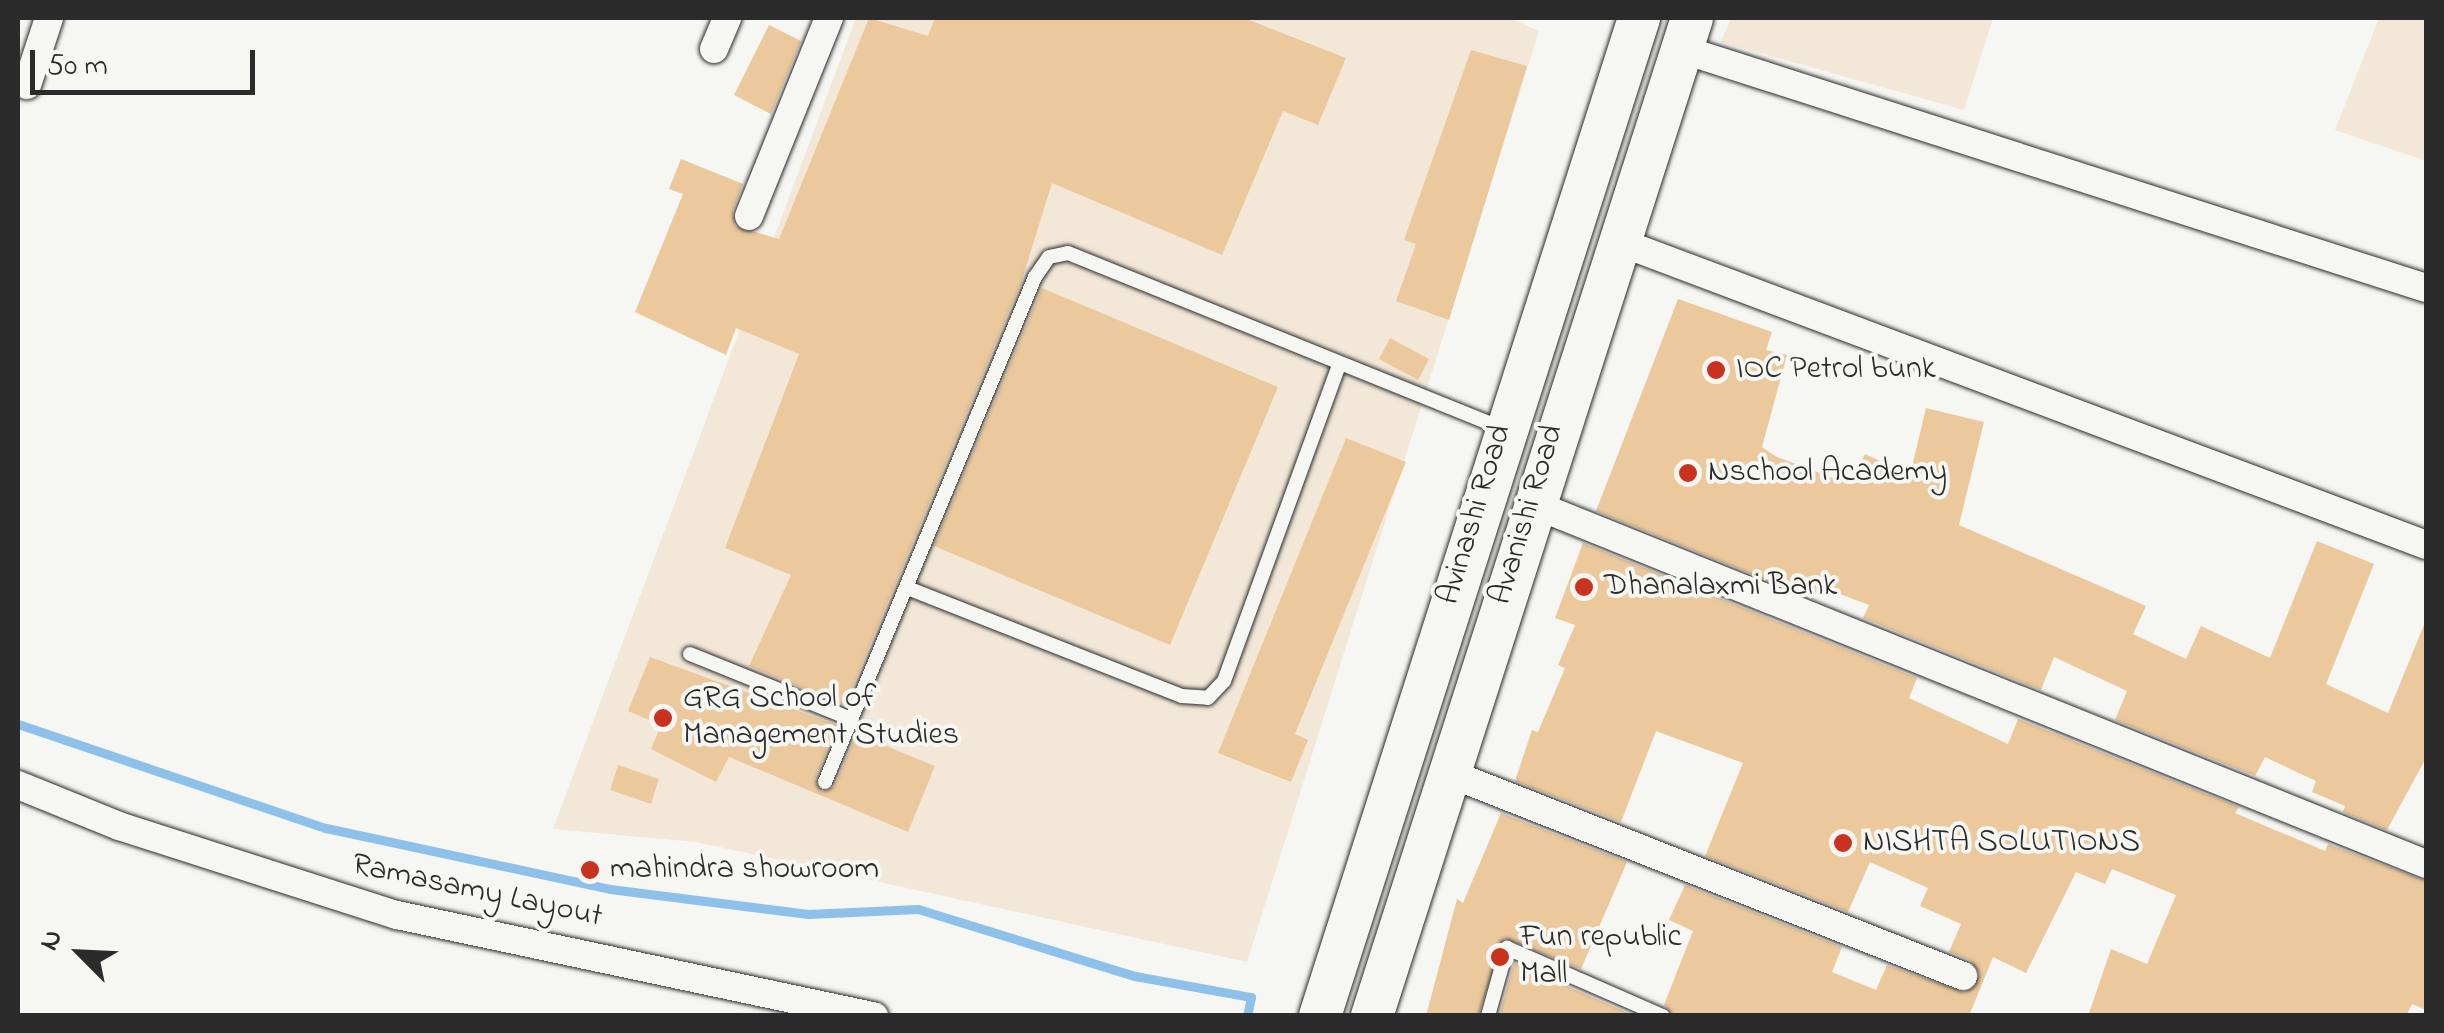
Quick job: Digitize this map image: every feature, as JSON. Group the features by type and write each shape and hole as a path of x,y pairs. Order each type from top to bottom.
{"main road":[{"name":"Avinashi Road","path":"1320,1016 1503,428 1639,18"},
{"name":"Avanishi Road","path":"1372,1016 1446,772 1686,33"}],"street":[{"path":"27,86 49,18"},
{"path":"714,49 728,18"},
{"path":"749,216 829,18"},
{"path":"1686,33 2426,288"},
{"path":"1617,241 2426,546"},
{"path":"1533,504 2426,864"},
{"path":"1446,772 1963,976"},
{"name":"Ramasamy Layout","path":"18,785 120,826 397,916 874,1016"}],"lane":[{"path":"825,782 910,589 1034,277 1049,257 1068,254 1503,428"},
{"path":"910,589 1182,696 1208,698 1224,681 1340,363"},
{"path":"690,654 851,719"},
{"path":"1488,1016 1507,948 1663,1016"}],"shaded area":[{"path":"856,18 1509,18 1539,31 1247,962 696,842 553,829"},
{"path":"1731,18 1993,18 1964,110 1721,42"},
{"path":"2379,18 2426,18 2426,161 2335,130"}],"building":[{"path":"869,18 928,36 935,18 1244,18 1346,58 1318,125 1283,111 1222,255 1052,183 1022,280 845,705 749,666 791,575 725,548 799,354 736,328 726,355 635,312 683,194 669,189 681,159 743,184 733,210 735,226 779,239"},
{"path":"769,25 801,41 771,114 734,95"},
{"path":"1471,50 1527,66 1449,320 1396,301 1416,244 1404,240"},
{"path":"1042,288 1278,387 1170,645 934,546"},
{"path":"1678,299 1772,332 1766,350 1787,355 1762,447 1775,456 1849,484 1865,454 1910,475 1926,408 1984,422 1959,525 2146,606 2133,634 2186,659 2201,626 2270,658 2317,541 2374,564 2326,684 2388,713 2426,620 2426,758 2387,830 2343,812 2345,806 2312,792 2316,781 2265,757 2255,776 2115,720 2127,691 2054,657 2041,690 1863,618 1869,605 1819,586 1814,599 1596,511"},
{"path":"1390,338 1429,359 1418,380 1379,359"},
{"path":"1346,438 1406,462 1295,734 1308,740 1291,782 1218,753"},
{"path":"1583,543 1917,678 1909,698 2008,744 2018,719 2239,807 2235,813 2325,851 2328,844 2426,881 2426,1010 2412,1004 2406,1016 2088,1016 2111,949 2147,964 2176,895 2112,869 2105,884 2076,872 2026,973 1993,957 1969,1016 1674,1016 1664,1005 1693,931 1669,920 1685,885 1842,947 1832,972 1876,990 1887,965 1965,993 1980,974 1970,960 1949,952 1961,924 1920,906 1928,888 1870,862 1848,912 1705,856 1743,763 1656,731 1621,822 1515,781 1532,730 1538,732 1565,668 1558,665 1575,625 1555,618"},
{"path":"650,657 837,725 815,779 822,792 834,787 857,734 935,766 908,832 729,757 716,782 651,749 661,725 628,711"},
{"path":"618,765 659,779 651,804 610,790"},
{"path":"1501,813 1627,862 1581,969 1504,938 1478,1016 1426,1016 1457,899 1463,903"},
{"path":"1514,963 1635,1016 1499,1016"}],"waterway":[{"path":"18,724 326,828 610,889 808,914 918,909 1135,976 1251,997 1247,1016"}],"place":[{"name":"IOC Petrol bunk","path":"1716,370"},
{"name":"Nschool Academy","path":"1688,473"},
{"name":"Dhanalaxmi Bank","path":"1584,587"},
{"name":"GRG School of Management Studies","path":"663,718"},
{"name":"NISHTA SOLUTIONS","path":"1843,843"},
{"name":"mahindra showroom","path":"590,870"},
{"name":"Fun republic Mall","path":"1500,957"}]}
